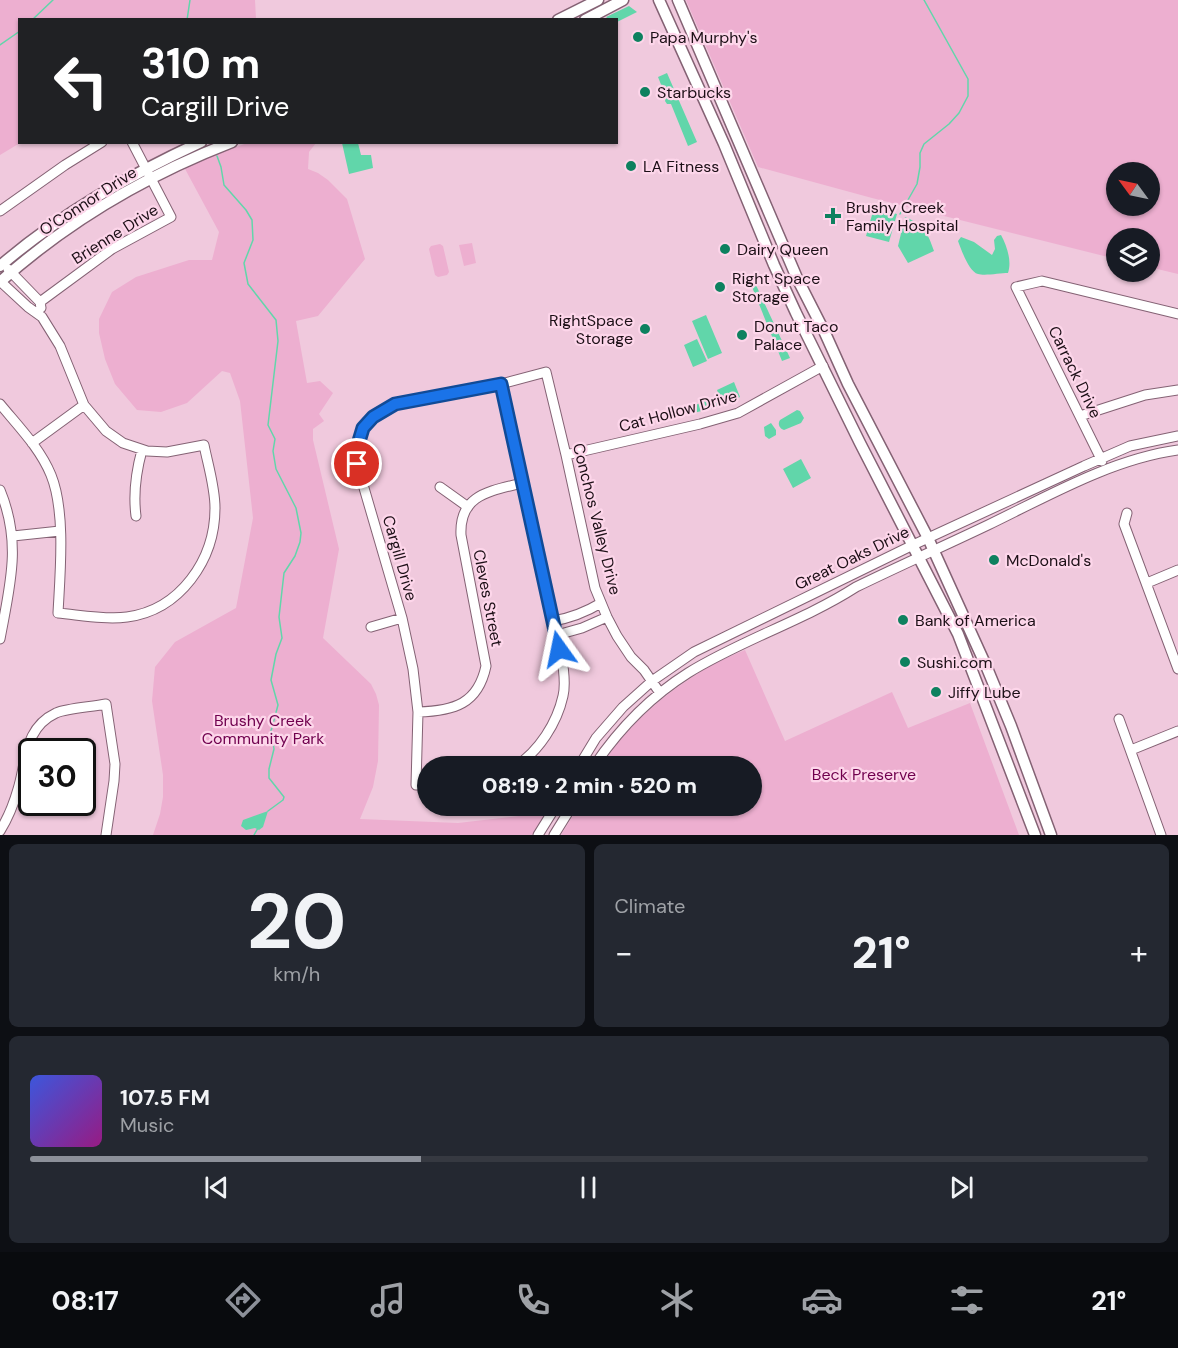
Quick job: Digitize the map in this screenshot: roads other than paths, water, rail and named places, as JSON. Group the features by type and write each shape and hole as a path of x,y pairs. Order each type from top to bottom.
{"main road":[{"path":"562,18 598,0"},
{"path":"589,18 623,0"},
{"path":"659,0 724,144 796,313 958,634 1035,835"},
{"path":"678,0 797,278 848,384 928,538 987,668 1051,835"},
{"path":"568,18 575,11"},
{"name":"O'Connor Drive","path":"0,281 45,245 98,208 198,144"},
{"name":"O'Connor Drive","path":"1,264 76,209 113,186 227,144"},
{"path":"755,219 766,231 778,232"},
{"path":"766,245 773,248 797,278"},
{"path":"979,688 992,708 1029,805 1034,810 1041,808"},
{"path":"1028,816 1034,817 1042,835"}],"street":[{"path":"0,210 99,144"},
{"path":"133,144 148,174"},
{"name":"Brienne Drive","path":"40,302 112,249 171,217 148,174"},
{"path":"1,264 40,302 42,317"},
{"path":"0,281 42,317 60,346 84,405 106,431 123,443 142,450 167,452 204,445 214,495 215,516 204,561 192,579 161,605 135,616 117,618 58,613 61,553 57,499 53,480 42,456 0,404"},
{"name":"Carrack Drive","path":"1107,470 1016,287 1042,281 1178,314"},
{"name":"Cat Hollow Drive","path":"566,455 738,413 824,366"},
{"name":"Conchos Valley Drive","path":"546,372 595,588 617,636 660,693"},
{"name":"Cargill Drive","path":"417,785 418,712 413,669 402,618 357,464 357,448 363,428 373,417 395,404 501,384 546,372"},
{"path":"501,384 557,635 564,682 563,696 555,719 546,736 528,756"},
{"path":"1080,416 1145,395 1178,390"},
{"path":"32,443 84,405"},
{"name":"Great Oaks Drive","path":"585,756 609,722 652,681 694,652 913,545 1130,446 1178,436"},
{"path":"136,516 135,486 142,450"},
{"name":"Great Oaks Drive","path":"602,756 621,730 660,693 704,664 918,556 1082,480 1133,459 1178,450"},
{"path":"440,487 468,507 483,493 522,483"},
{"path":"0,490 9,514 13,536 12,567 0,639"},
{"path":"1009,500 1015,511"},
{"name":"Cleves Street","path":"418,712 454,708 470,699 477,690 486,666 461,535 462,518 468,507"},
{"path":"1127,513 1124,524 1178,669"},
{"path":"13,536 60,531"},
{"path":"1147,583 1178,570"},
{"path":"553,621 567,619 601,603"},
{"path":"557,635 582,628 607,617"},
{"path":"371,627 402,618"},
{"path":"0,831 11,809 28,745 37,727 58,712 106,704 115,764 106,835"},
{"path":"1119,719 1161,835"},
{"path":"1131,750 1178,731"},
{"path":"538,835 549,816"},
{"path":"554,835 566,816"}],"waterway":[{"path":"34,18 53,0"},
{"path":"187,18 190,0"},
{"path":"900,214 917,184 920,153 924,144 949,124 959,113 968,96 968,79 924,0"},
{"path":"0,45 18,32"},
{"path":"217,156 224,185 252,220 253,240 244,263 248,284 276,320 278,341 268,425 275,439 273,451 276,469 296,508 301,533 295,556 284,573 279,617 282,638 271,680 278,705 271,731 274,749 269,778 284,797 268,811"},
{"path":"254,835 258,828"}],"place":[{"name":"Papa Murphy's","path":"638,37"},
{"name":"Starbucks","path":"645,92"},
{"name":"LA Fitness","path":"631,166"},
{"name":"Brushy Creek Family Hospital","path":"833,216"},
{"name":"Dairy Queen","path":"725,249"},
{"name":"Right Space Storage","path":"720,287"},
{"name":"RightSpace Storage","path":"645,329"},
{"name":"Donut Taco Palace","path":"742,335"},
{"name":"McDonald's","path":"994,560"},
{"name":"Bank of America","path":"903,620"},
{"name":"Sushi.com","path":"905,662"},
{"name":"Jiffy Lube","path":"936,692"}],"park label":[{"name":"Brushy Creek Community Park","path":"263,729"},
{"name":"Beck Preserve","path":"864,774"}]}
